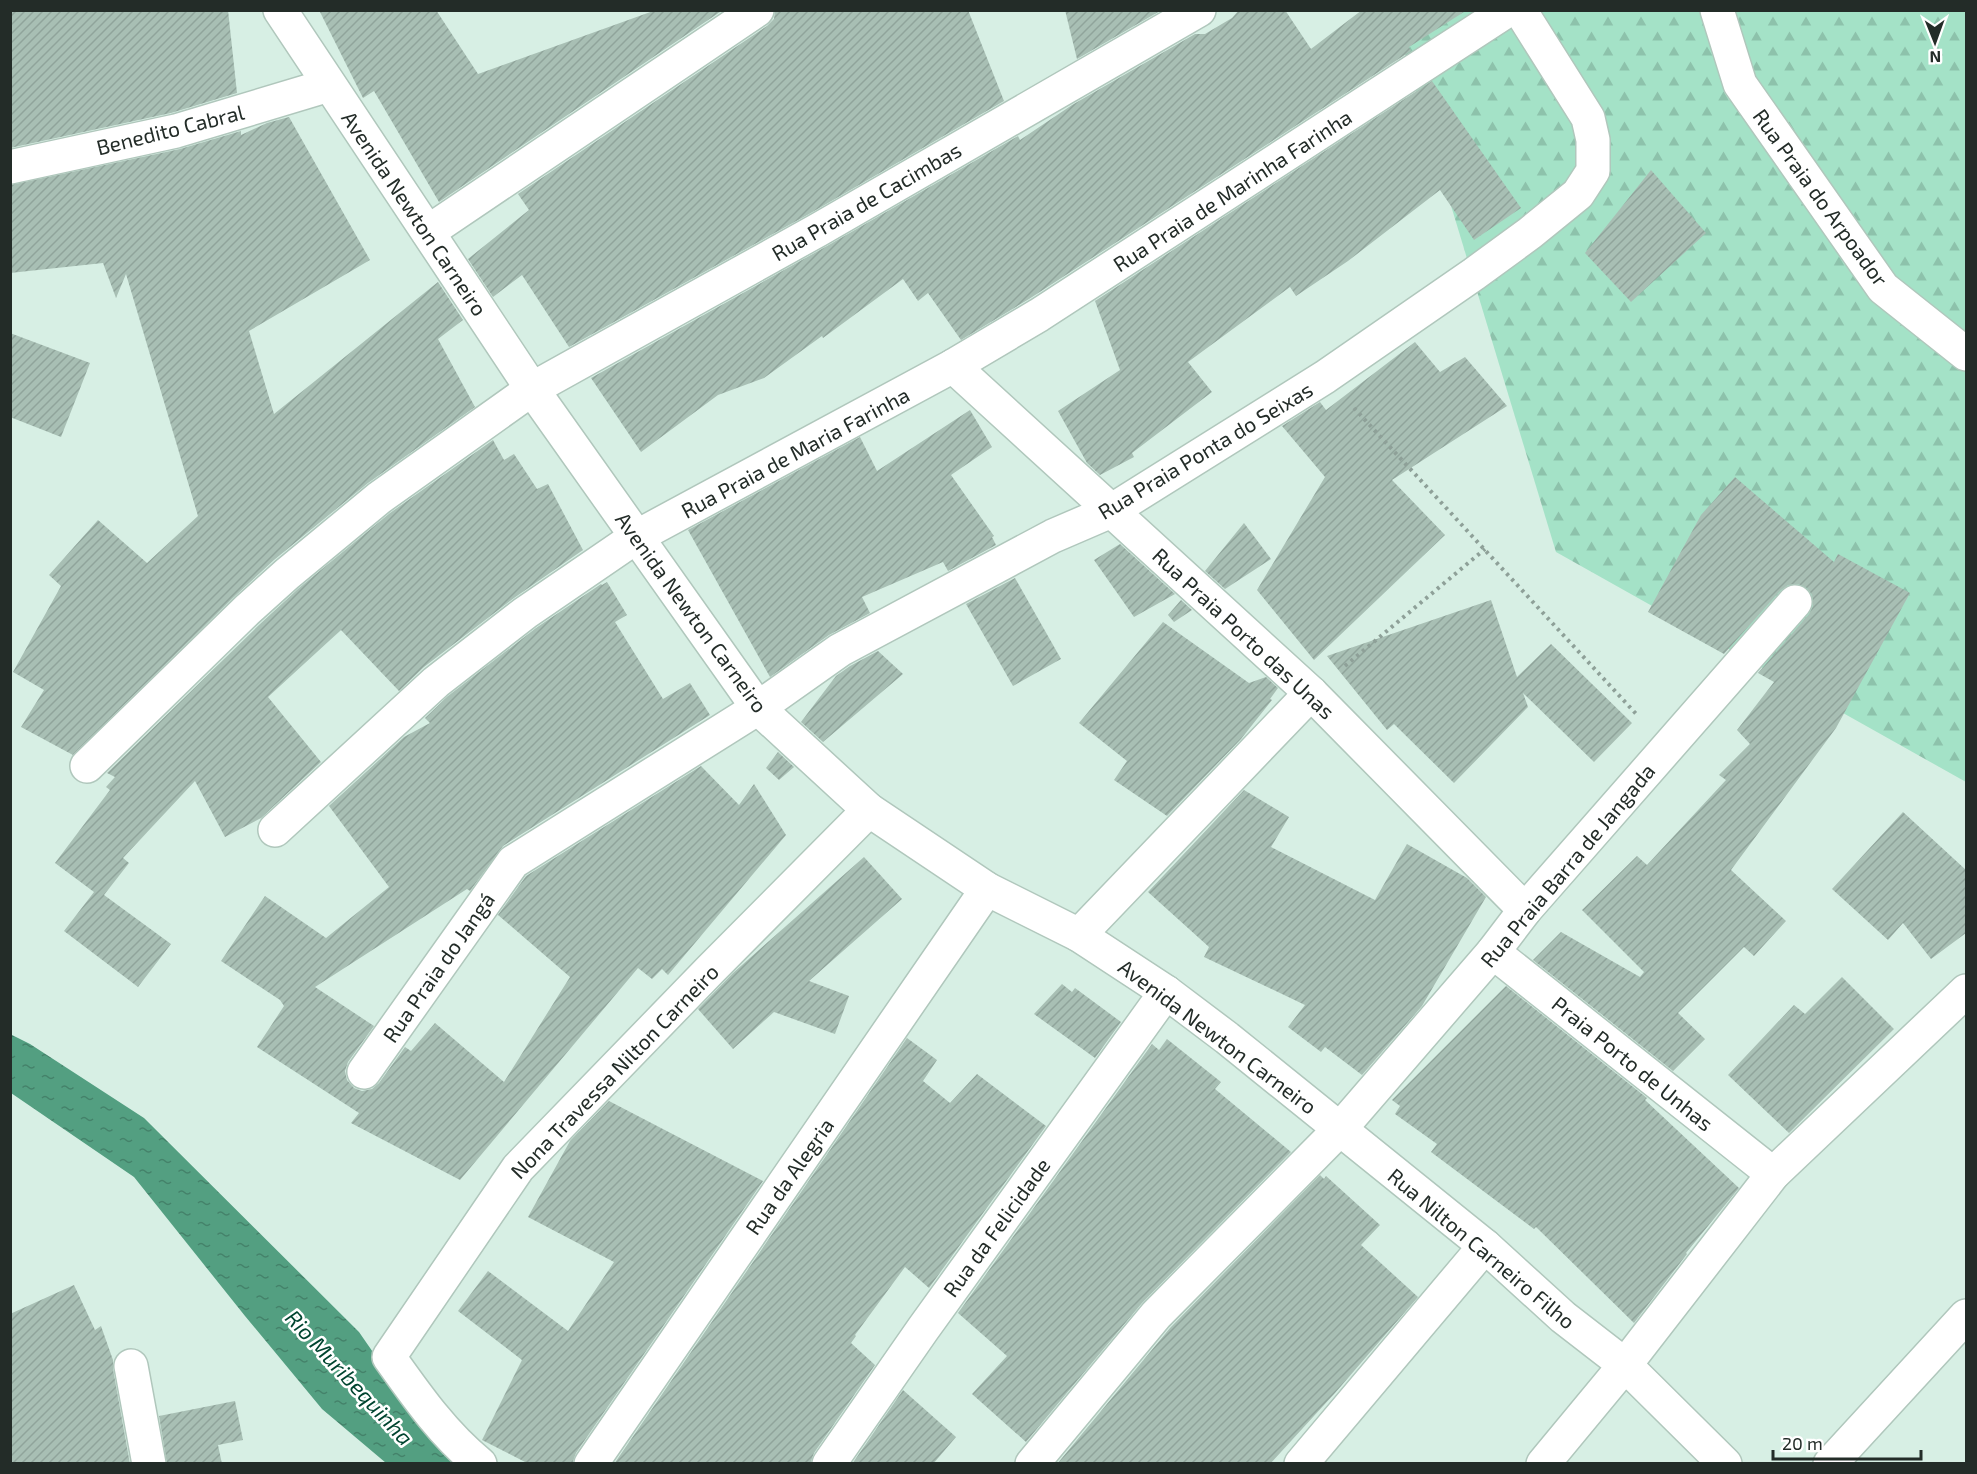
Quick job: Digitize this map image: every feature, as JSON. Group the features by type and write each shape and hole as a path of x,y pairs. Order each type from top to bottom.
{"street":[{"name":"Avenida Newton Carneiro","path":"280,10 532,389 758,708 869,810 987,889 1079,935 1166,992 1340,1129"},
{"path":"428,232 757,10"},
{"name":"Rua Praia de Cacimbas","path":"87,766 287,574 380,498 532,389 818,230 1199,10"},
{"name":"Rua Praia de Marinha Farinha","path":"953,366 1039,315 1508,10"},
{"name":"Rua Praia Ponta do Seixas","path":"513,862 758,708 840,650 1053,536 1112,511 1325,377 1530,233 1578,194 1593,171 1593,140 1588,118 1520,10"},
{"name":"Rua Praia do Arpoador","path":"1717,10 1740,84 1883,288 1966,354"},
{"name":"Benedito Cabral","path":"10,167 176,132 329,85"},
{"name":"Rua Praia Porto das Unas","path":"953,366 1311,693 1525,910"},
{"name":"Rua Praia de Maria Farinha","path":"275,831 436,682 525,613 636,537 953,366"},
{"name":"Rua Praia Barra de Jangada","path":"1032,1464 1156,1315 1340,1129 1493,951 1525,910 1795,602"},
{"path":"1079,935 1311,693"},
{"name":"Nona Travessa Nilton Carneiro","path":"480,1464 462,1449 425,1407 389,1356 518,1168 869,810"},
{"name":"Rua Praia do Jangá","path":"364,1072 513,862"},
{"name":"Rua da Alegria","path":"591,1464 987,889"},
{"name":"Praia Porto de Unhas","path":"1493,951 1773,1174"},
{"path":"1544,1464 1625,1365 1773,1174 1966,991"},
{"name":"Rua da Felicidade","path":"829,1464 929,1319 1166,992"},
{"name":"Rua Nilton Carneiro Filho","path":"1340,1129 1485,1246 1563,1317 1625,1365"},
{"path":"1301,1464 1485,1246"},
{"path":"1830,1464 1966,1316"},
{"path":"1625,1365 1725,1464"},
{"path":"131,1366 148,1464"}],"path":[{"path":"1325,377 1667,747"},
{"path":"1311,693 1485,549"}],"green space":[{"path":"1392,11 1966,11 1966,782 1556,552"}],"water":[{"name":"Rio Muribequinha","path":"10,1034 30,1044 144,1118 359,1332 413,1410 471,1463 386,1463 322,1409 134,1177 11,1093"}],"building":[{"path":"10,10 228,10 237,93 171,113 10,148"},
{"path":"319,10 436,10 478,74 656,10 723,10 439,202 374,91 363,98"},
{"path":"775,10 968,10 1004,101 809,214 569,347 522,275 493,297 468,259 529,210 518,194 767,26 774,19"},
{"path":"1065,10 1160,10 1160,11 1077,59"},
{"path":"1239,10 1285,10 1311,49 1362,10 1467,10 1409,47 1411,51 1029,299 961,340 928,293 918,301 903,279 764,378 718,395 641,452 591,378 1018,136 1020,140 1072,105 1195,34 1205,34 1232,18"},
{"path":"1432,81 1521,208 1474,240 1440,190 1348,261 1296,296 1290,287 1188,362 1212,392 1132,453 1134,457 1100,475 1087,463 1058,411 1120,370 1095,301"},
{"path":"289,117 370,260 249,331 274,414 438,282 463,320 438,339 475,407 368,483 274,560 73,755 21,727 44,690 13,672 61,586 49,575 98,520 147,563 198,516 126,274 116,298 103,263 10,273 10,185 180,149 241,131 241,135 267,123"},
{"path":"1651,170 1706,233 1631,302 1585,253"},
{"path":"10,333 90,363 61,437 10,417"},
{"path":"1415,342 1440,372 1465,357 1507,406 1392,480 1445,535 1314,660 1257,590 1325,477 1282,426 1320,402 1326,410"},
{"path":"970,410 992,447 951,475 994,536 992,537 996,545 948,571 943,562 862,597 870,613 829,635 770,677 688,530 860,437 877,471"},
{"path":"493,440 504,460 514,454 537,489 548,484 583,550 514,598 424,667 399,691 341,630 268,697 321,762 261,818 225,837 195,781 123,858 129,863 104,895 171,944 138,987 64,931 94,892 55,863 110,790 106,787 115,777 107,773 299,588 390,513"},
{"path":"1735,477 1834,562 1838,554 1910,593 1836,728 1731,870 1786,921 1754,956 1744,947 1678,1013 1705,1039 1673,1071 1533,960 1561,932 1640,977 1644,972 1582,910 1637,856 1647,865 1726,780 1719,775 1750,744 1737,730 1774,682 1758,673 1809,614 1813,606 1812,595 1807,588 1798,584 1788,585 1724,654 1648,612 1701,515"},
{"path":"1244,523 1271,559 1225,589 1205,571"},
{"path":"1120,544 1175,594 1134,617 1094,560"},
{"path":"1015,578 1061,659 1013,686 966,604"},
{"path":"607,582 627,615 615,622 663,699 690,683 710,715 503,846 470,891 467,889 315,987 374,1026 348,1062 345,1071 347,1080 354,1088 362,1091 372,1089 405,1047 411,1051 435,1023 504,1082 570,977 498,915 526,876 701,766 739,805 754,784 786,835 668,975 662,969 652,979 638,968 460,1180 351,1123 359,1113 257,1047 284,1006 280,1000 221,961 265,896 326,938 389,887 329,806 404,737 430,723 425,718 448,696 536,628"},
{"path":"1181,600 1192,610 1174,622 1168,615"},
{"path":"1491,600 1517,677 1551,644 1632,723 1594,762 1523,693 1528,707 1454,783 1394,724 1387,730 1327,656"},
{"path":"1163,622 1249,683 1266,677 1278,688 1270,699 1272,700 1241,739 1167,816 1114,780 1127,761 1079,723"},
{"path":"878,651 903,674 823,742 801,722 836,676"},
{"path":"778,752 794,767 779,780 766,768"},
{"path":"1244,790 1289,817 1271,847 1375,900 1407,844 1467,878 1486,897 1422,1006 1362,1075 1325,1047 1321,1052 1288,1027 1305,1005 1204,957 1209,947 1148,892"},
{"path":"1903,812 1966,870 1966,933 1931,959 1903,923 1888,940 1832,889"},
{"path":"864,857 902,899 809,981 849,996 835,1034 774,1012 733,1049 698,1009 733,973"},
{"path":"1842,977 1894,1029 1789,1133 1728,1075 1794,1005 1805,1014"},
{"path":"1062,984 1072,992 1075,988 1121,1022 1095,1058 1034,1014"},
{"path":"1506,986 1647,1098 1645,1100 1739,1188 1686,1253 1634,1323 1536,1227 1534,1229 1431,1152 1437,1144 1395,1114 1400,1106 1392,1100"},
{"path":"907,1038 937,1060 923,1081 950,1103 977,1074 1046,1126 929,1288 905,1267 855,1335 851,1343 875,1365 814,1453 810,1464 614,1464"},
{"path":"1167,1039 1221,1082 1215,1089 1291,1152 1142,1303 1026,1442 972,1394 1007,1356 958,1313 1152,1044 1159,1050"},
{"path":"609,1101 763,1181 576,1453 572,1464 529,1464 482,1440 522,1360 458,1311 488,1271 568,1331 614,1262 528,1217 570,1141"},
{"path":"1320,1175 1324,1179 1326,1176 1380,1225 1361,1245 1418,1297 1335,1393 1270,1464 1057,1464 1170,1328"},
{"path":"74,1285 95,1330 101,1326 113,1360 130,1464 10,1464 10,1314"},
{"path":"903,1390 956,1437 933,1464 852,1464"},
{"path":"235,1401 243,1440 218,1445 222,1464 167,1464 159,1416"}]}
